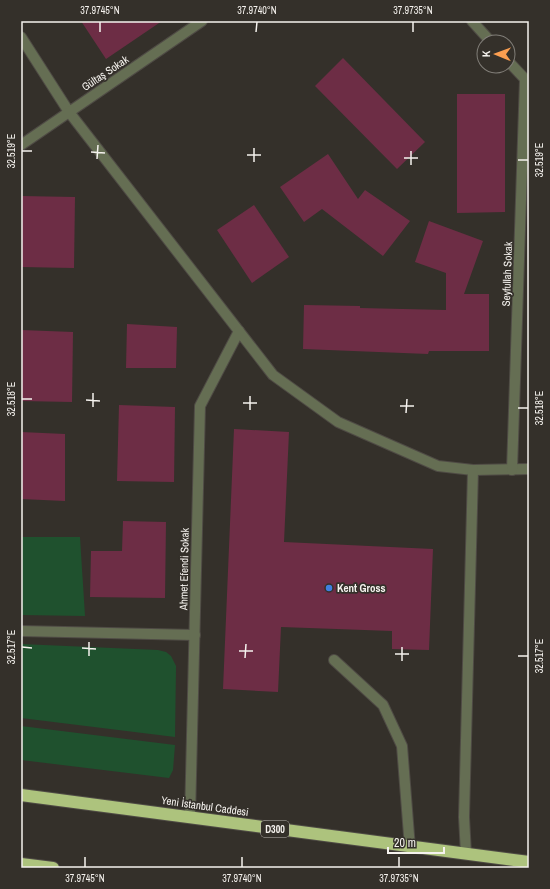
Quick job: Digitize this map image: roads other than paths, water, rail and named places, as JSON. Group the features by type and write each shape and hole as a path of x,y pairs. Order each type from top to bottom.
{"highway":[{"name":"Yeni İstanbul Caddesi","path":"21,795 410,848 529,862"},
{"path":"21,864 54,868"}],"street":[{"name":"Gültaş Sokak","path":"21,145 202,21"},
{"path":"472,21 484,34"},
{"path":"21,37 69,112 273,375 338,422 438,466 473,470 529,470"},
{"path":"516,69 527,80"},
{"name":"Seyfullah Sokak","path":"512,470 527,80"},
{"name":"Ahmet Efendi Sokak","path":"190,817 200,406 239,331"},
{"path":"466,854 464,817 473,470"},
{"path":"21,631 195,635"},
{"path":"334,660 382,705 402,746 410,848"}],"place":[{"name":"Kent Gross","path":"329,588"}]}
